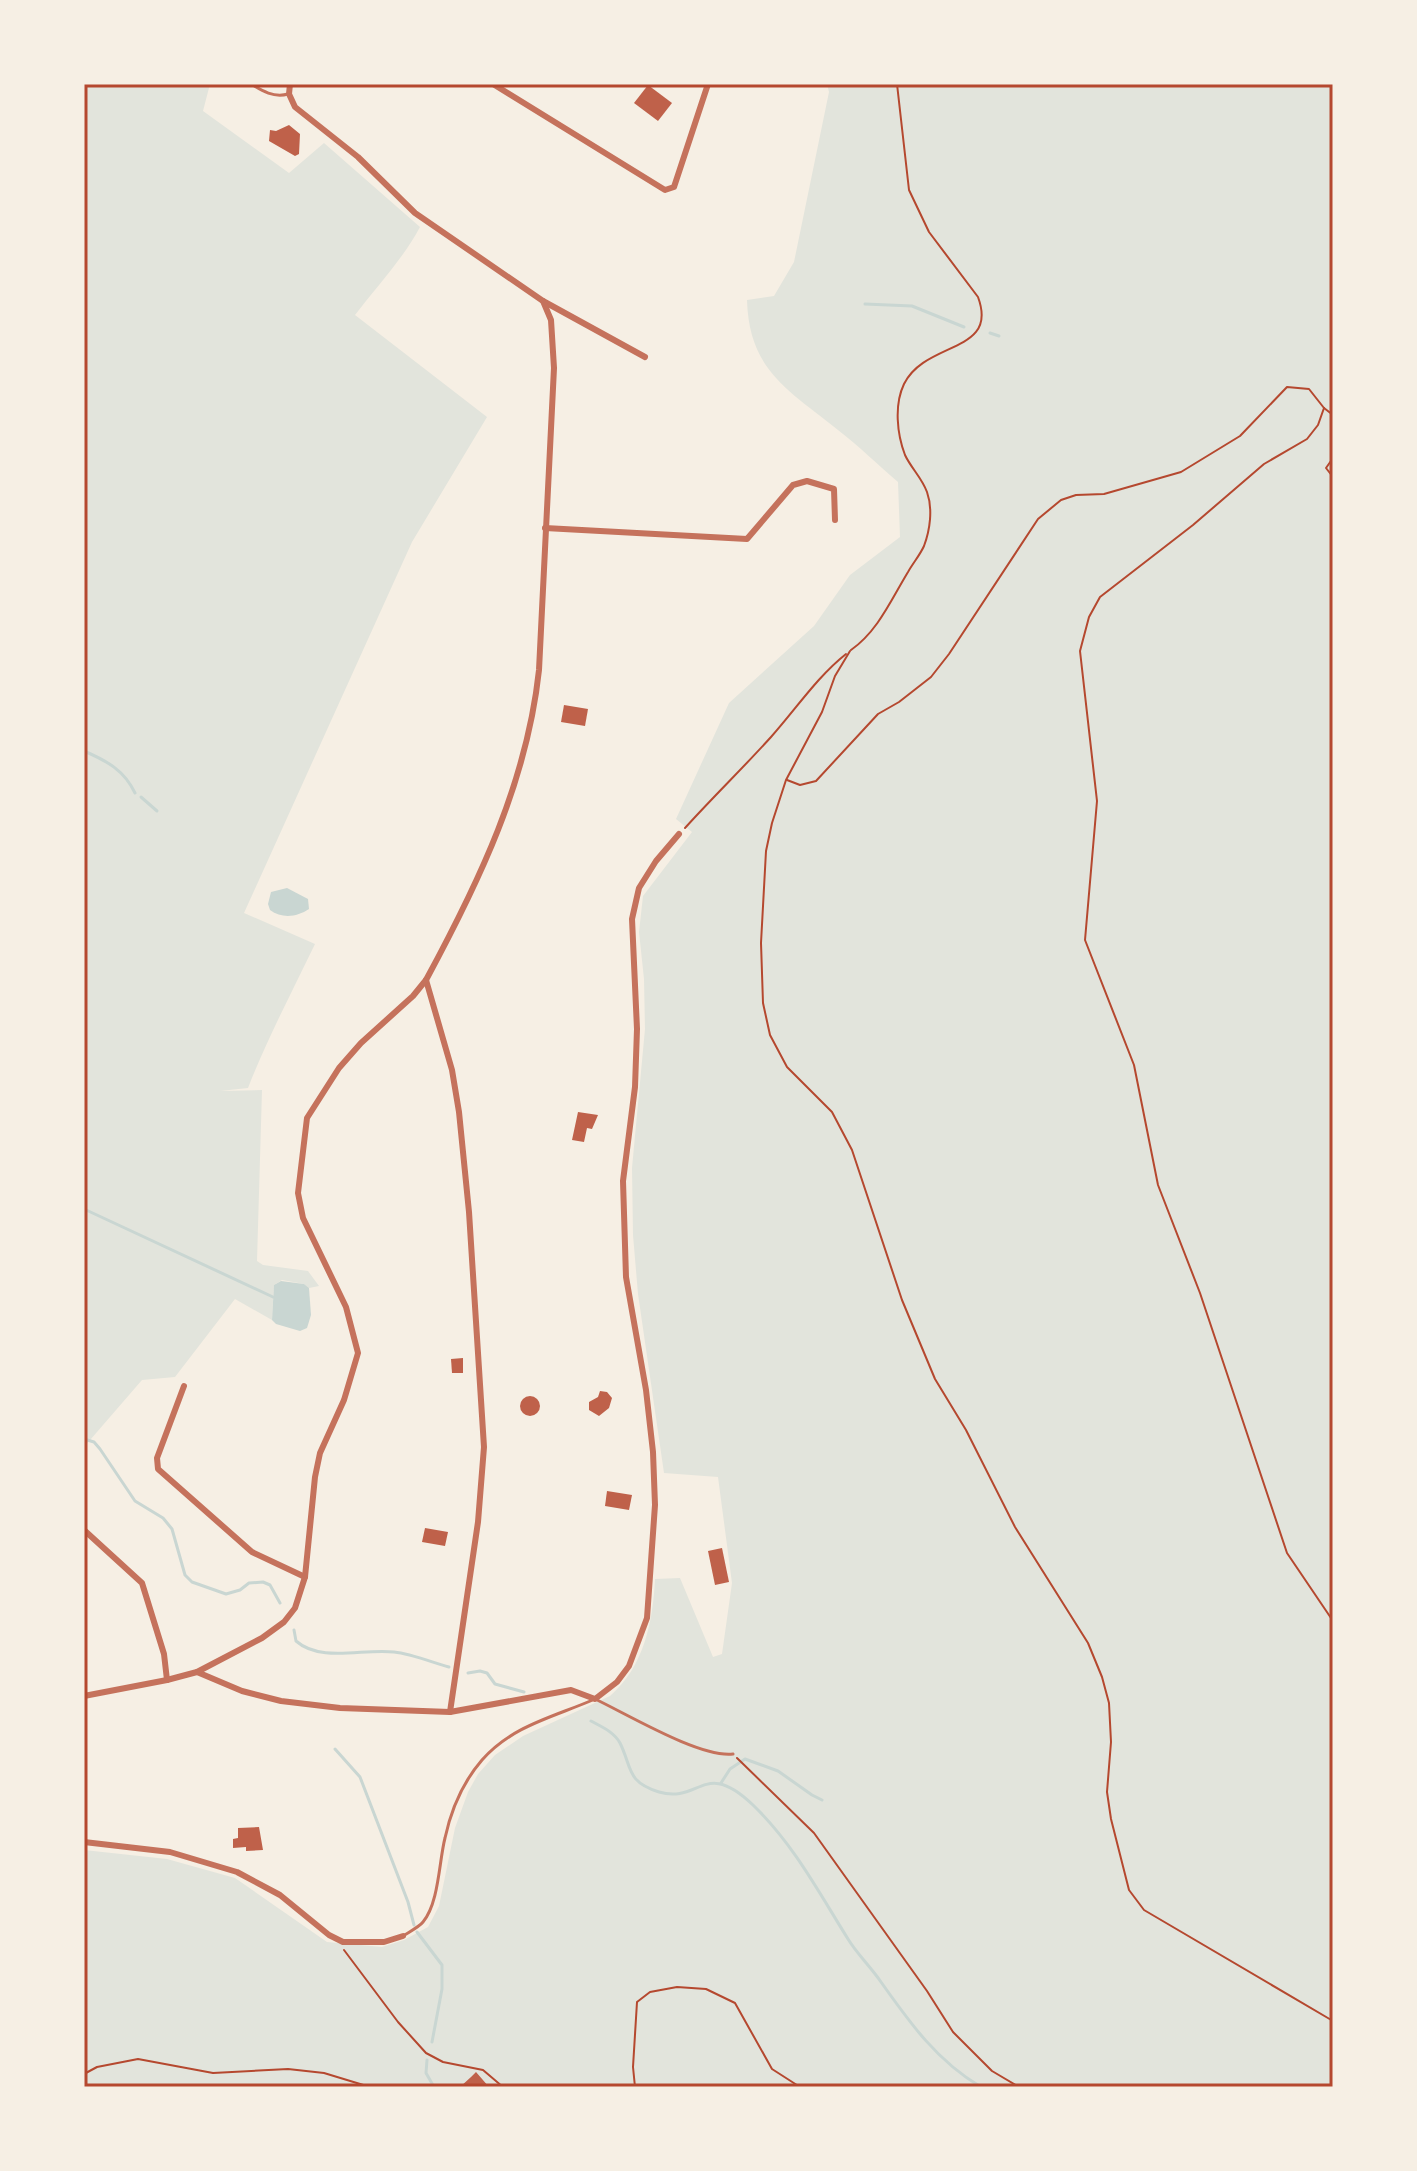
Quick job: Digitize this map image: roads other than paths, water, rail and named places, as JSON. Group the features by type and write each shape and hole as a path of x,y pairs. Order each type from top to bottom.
{"street":[{"path":"290,84 289,94 295,107 358,157 415,213 543,301 645,357"},
{"path":"493,84 665,190 674,187 708,84"},
{"path":"84,1696 197,1672 262,1638 284,1622 295,1608 305,1577 320,1453 344,1400 358,1353 346,1307 313,1241 301,1206 299,1179 307,1118 332,1078 361,1043 413,996 426,980 488,857 525,755 539,670 554,351 551,320 543,301"},
{"path":"545,528 747,539 793,485 807,481 834,489 835,520"},
{"path":"197,1672 242,1691 281,1701 340,1708 450,1712 571,1690 595,1699 617,1682 629,1666 647,1618 655,1505 646,1390 626,1277 623,1181 635,1087 637,1029 632,919 639,888 656,861 679,834"},
{"path":"426,980 452,1070 459,1112 469,1212 484,1447 478,1522 450,1712"},
{"path":"184,1386 157,1458 158,1469 252,1552 305,1577"},
{"path":"84,1530 142,1583 164,1654 167,1680"},
{"path":"84,1842 170,1852 237,1872 280,1895 329,1935 343,1942 384,1942 403,1936"}],"lane":[{"path":"251,84 263,92 282,96 289,94"},
{"path":"403,1936 424,1921 433,1898 445,1838 462,1788 483,1758 509,1735 595,1699 696,1747 715,1754 733,1754"}],"waterway":[{"path":"865,304 912,306 964,327"},
{"path":"990,333 999,336"},
{"path":"84,751 114,767 126,778 135,793"},
{"path":"141,797 157,811"},
{"path":"84,1209 273,1297"},
{"path":"84,1439 94,1442 100,1449 135,1501 163,1518 172,1529 185,1575 192,1582 226,1594 240,1590 249,1583 263,1582 270,1585 280,1603"},
{"path":"294,1630 296,1641 318,1651 394,1652 449,1667"},
{"path":"468,1673 487,1673 495,1684 524,1692"},
{"path":"591,1721 617,1739 635,1778 648,1788 673,1794 713,1783 737,1791 753,1805 793,1852 852,1945 914,2026 951,2065 981,2087"},
{"path":"335,1749 360,1777 414,1925"},
{"path":"721,1783 730,1769 745,1759 778,1771 822,1800"},
{"path":"417,1932 442,1965 442,1989 432,2042"},
{"path":"427,2060 426,2073 434,2087"}]}
